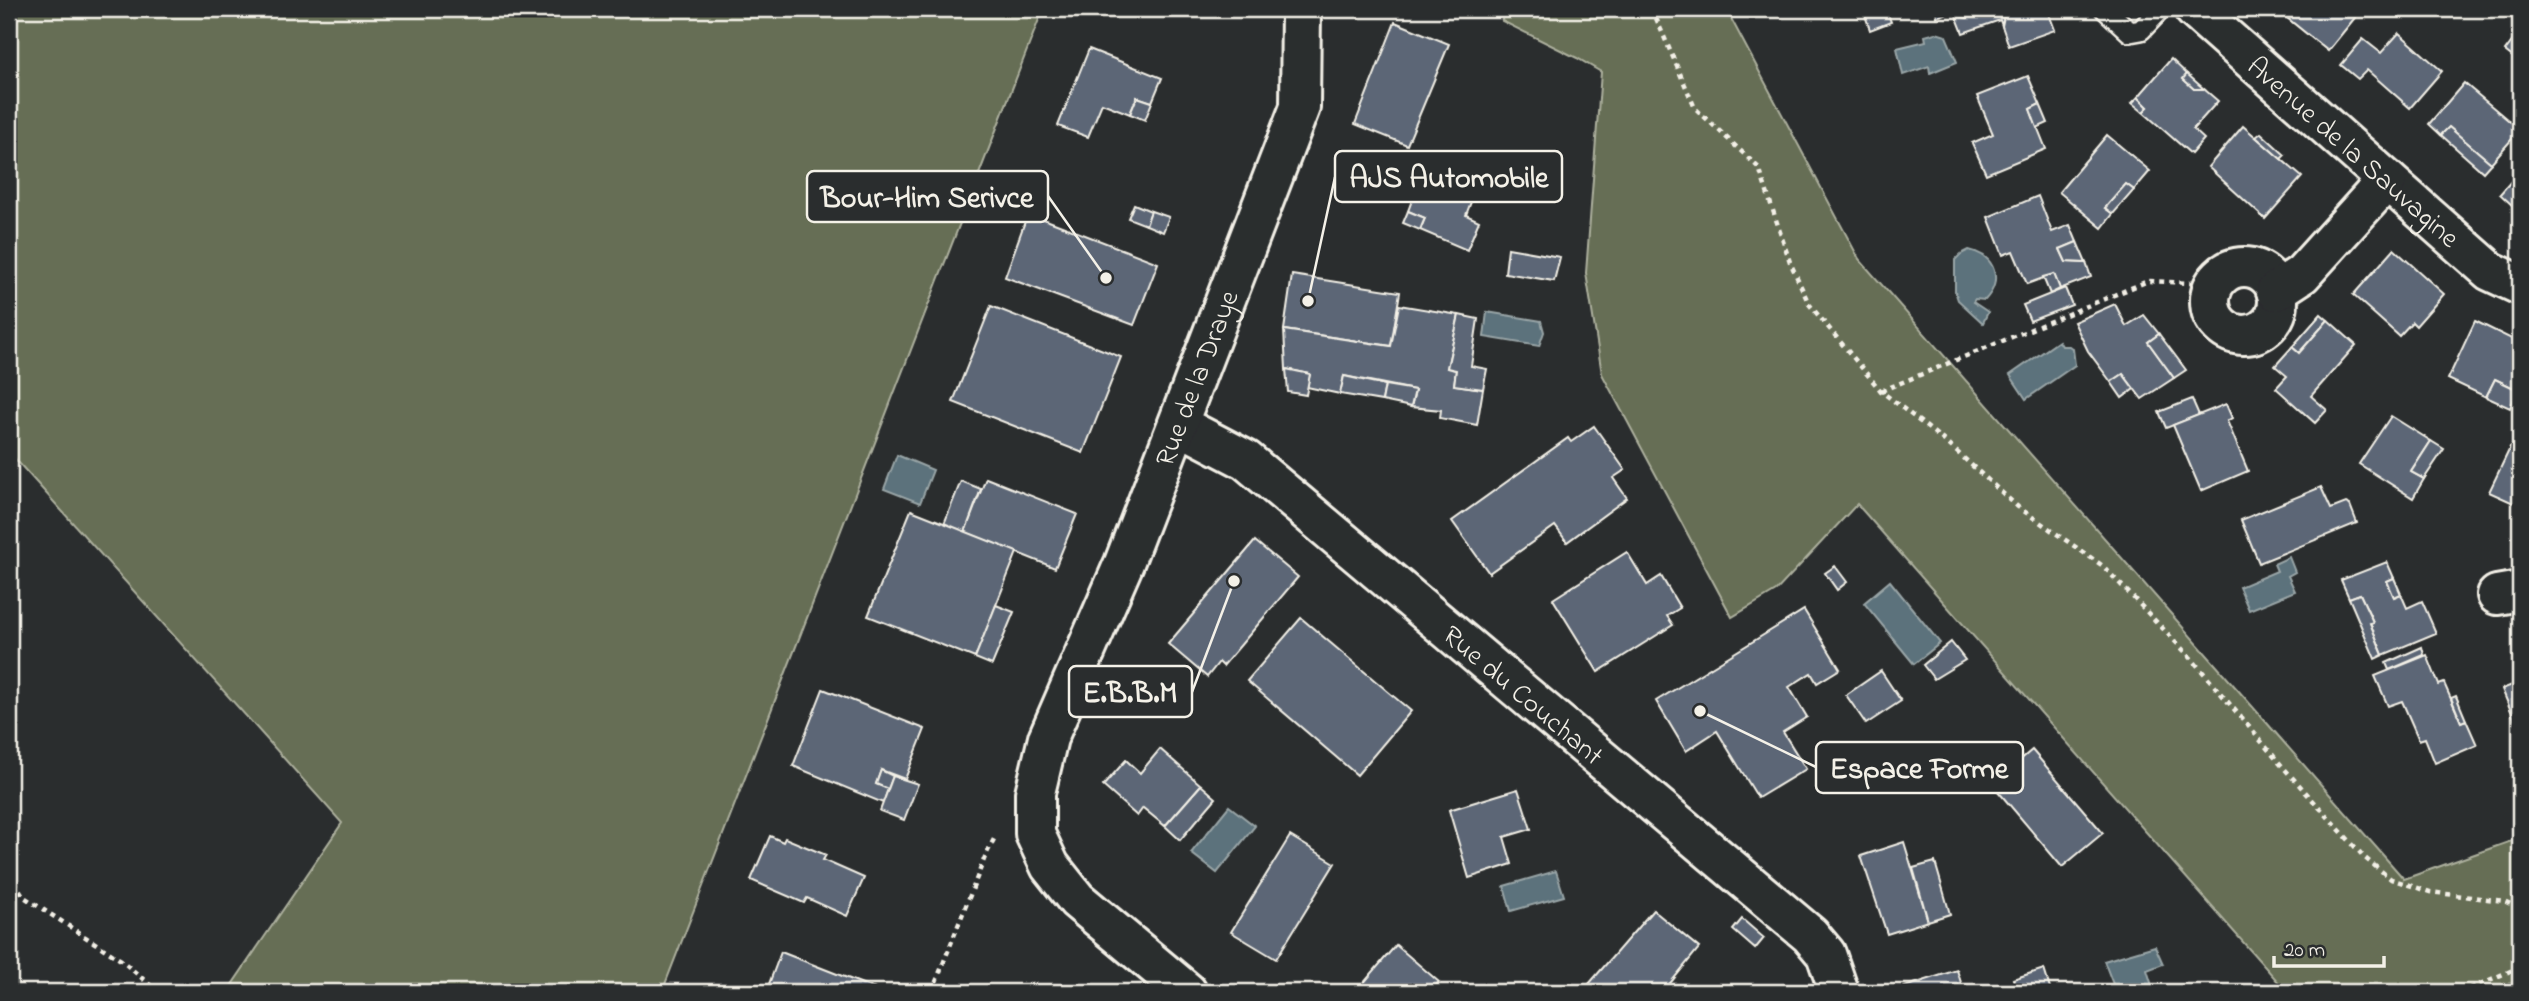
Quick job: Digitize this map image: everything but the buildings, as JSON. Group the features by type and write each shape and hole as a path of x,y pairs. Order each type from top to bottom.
{"street":[{"name":"Rue de la Draye","path":"1187,992 1077,900 1050,866 1035,834 1035,793 1048,738 1124,563 1300,107 1301,9"},
{"name":"Avenue de la Sauvagine","path":"2201,11 2490,271 2520,285"},
{"path":"2276,291 2302,274 2387,180"},
{"path":"2244,266 2261,271 2274,284 2279,301 2274,319 2261,332 2244,336 2226,332 2213,319 2209,301 2213,284 2226,271 2244,266"},
{"name":"Rue du Couchant","path":"1179,425 1246,460 1810,935 1826,954 1839,992"}],"lane":[{"path":"2105,9 2130,32 2141,30 2161,9"}],"path":[{"path":"1652,9 1695,108 1759,169 1790,262 1809,304 1881,391 1947,443 2018,507 2103,566 2192,657 2282,766 2365,858 2391,879 2430,892 2504,901 2520,908"},
{"path":"1881,391 2148,281 2213,284"},
{"path":"932,992 997,833"},
{"path":"9,873 24,897 121,960 158,992"},
{"path":"2461,992 2520,967"}],"green space":[{"path":"9,9 1043,9 662,992 227,992 342,823 9,452"},
{"path":"1503,9 1726,9 1859,259 2404,879 2520,838 2520,992 2287,992 1857,504 1776,591 1732,617 1602,374 1586,273 1601,72 1502,21"}],"water":[{"path":"1936,33 1946,36 1957,62 1930,73 1929,66 1903,75 1897,48 1926,41 1925,36"},
{"path":"1969,250 1985,258 1994,270 1991,293 1985,300 1975,299 1973,302 1988,312 1983,323 1958,300 1955,291 1955,260"},
{"path":"1487,312 1541,321 1544,332 1539,346 1484,337"},
{"path":"2059,341 2062,346 2073,349 2075,365 2026,399 2010,375"},
{"path":"897,455 933,470 920,503 884,489"},
{"path":"2289,557 2295,572 2288,576 2295,591 2249,610 2239,587 2277,571 2274,564"},
{"path":"1890,581 1940,643 1914,664 1864,603"},
{"path":"1229,806 1255,826 1217,873 1191,853"},
{"path":"1556,871 1564,896 1511,911 1504,886"},
{"path":"2155,946 2163,964 2147,970 2154,992 2116,992 2104,961"}],"place":[{"name":"Bour-Him Serivce","path":"1106,278"},
{"name":"AJS Automobile","path":"1308,301"},
{"name":"E.B.B.M","path":"1234,581"},
{"name":"Espace Forme","path":"1700,711"}]}
